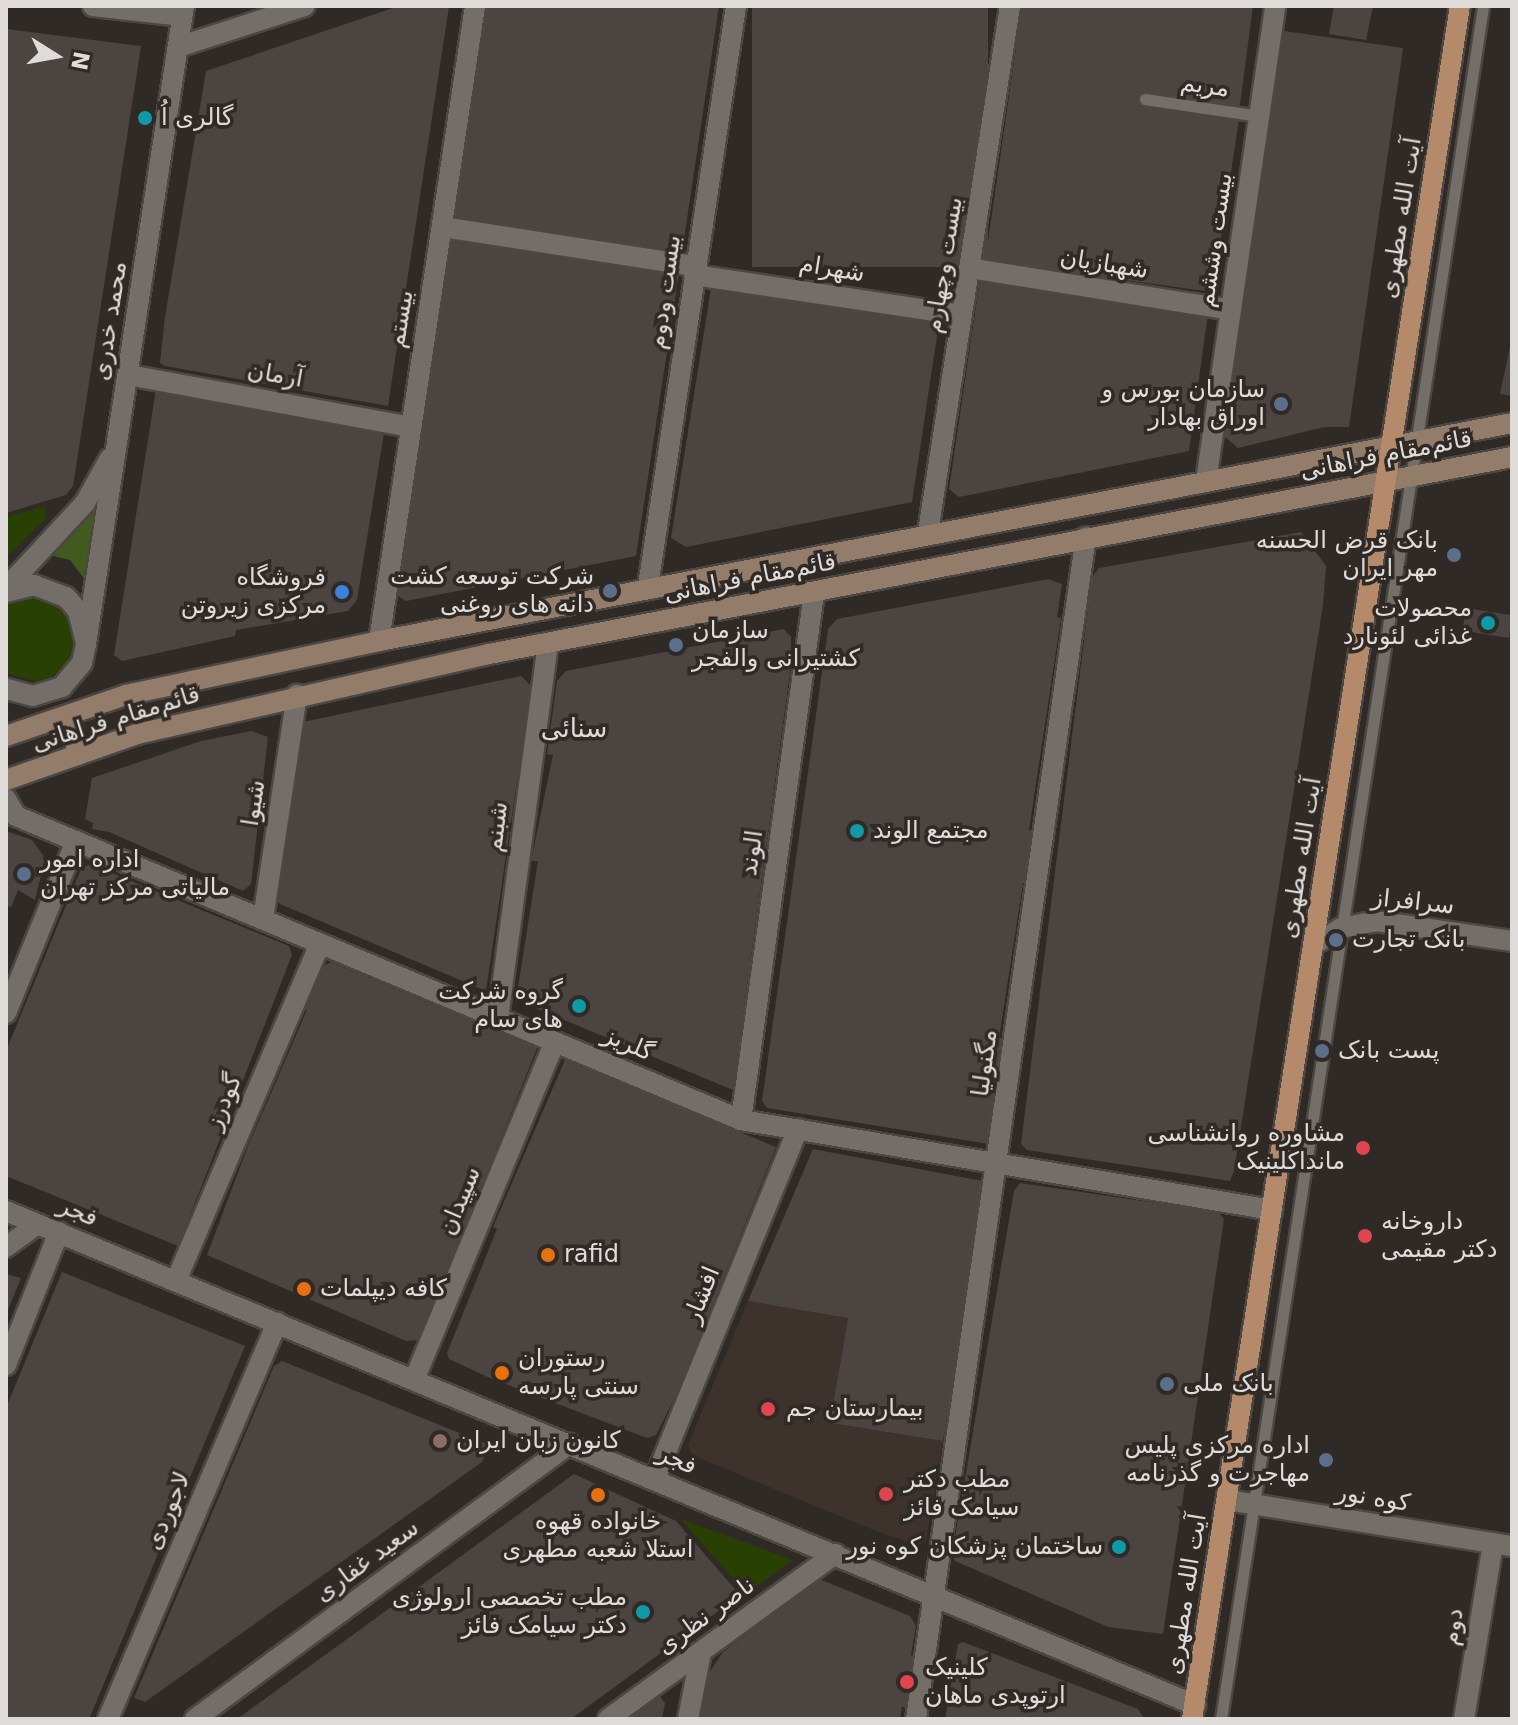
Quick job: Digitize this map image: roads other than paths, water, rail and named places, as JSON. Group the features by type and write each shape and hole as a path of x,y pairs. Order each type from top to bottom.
{"main road":[{"name":"آیت الله مطهری","path":"1194,1712 1460,6"},
{"name":"قائم‌مقام فراهانی","path":"6,736 126,695 379,641 928,532 1512,423"},
{"name":"قائم‌مقام فراهانی","path":"6,780 137,734 297,695 1086,537 1512,457"},
{"path":"69,715 78,755"}],"street":[{"path":"93,6 183,11"},
{"path":"178,47 304,6"},
{"name":"بیستم","path":"379,641 475,6"},
{"name":"بیست ودوم","path":"648,586 736,6"},
{"name":"بیست وچهارم","path":"928,532 1010,6"},
{"name":"بیست وششم","path":"1206,481 1275,6"},
{"name":"محمد خدری","path":"69,715 84,654 119,441 183,11"},
{"name":"شهرام","path":"442,227 962,315"},
{"name":"شهبازیان","path":"969,268 1231,310"},
{"name":"آرمان","path":"128,375 411,427"},
{"path":"6,590 85,503 119,441"},
{"name":"مگنولیا","path":"916,1719 1086,537"},
{"path":"6,590 34,585 66,597 85,627 84,654 74,676 48,693 6,689"},
{"name":"الوند","path":"741,1120 814,593"},
{"name":"شبنم","path":"498,1018 548,643"},
{"name":"شیوا","path":"263,919 297,695"},
{"name":"گلریز","path":"6,799 16,816 741,1120 1272,1210"},
{"path":"6,1013 76,841"},
{"name":"سرافراز","path":"1313,945 1341,928 1376,921 1512,941"},
{"name":"گودرز","path":"176,1281 320,943"},
{"name":"سپیدان","path":"414,1380 555,1042"},
{"name":"افشار","path":"655,1479 798,1129"},
{"name":"فجر","path":"6,1211 936,1596 1194,1712"},
{"path":"6,1247 38,1224"},
{"path":"6,1365 59,1232"},
{"name":"لاجوردی","path":"108,1719 277,1323"},
{"name":"سعید غفاری","path":"195,1719 570,1444"},
{"name":"کوه نور","path":"1227,1500 1503,1545"},
{"name":"دوم","path":"1464,1719 1503,1545"},
{"name":"ناصر نظری","path":"608,1719 835,1554"},
{"path":"688,1719 701,1652"}],"lane":[{"path":"1221,1719 1483,6"},
{"name":"مریم","path":"1145,99 1259,116"}],"place":[{"name":"گالری اُ","path":"145,118"},
{"name":"سازمان بورس و اوراق بهادار","path":"1281,404"},
{"name":"بانک قرض الحسنه مهر ایران","path":"1454,555"},
{"name":"شرکت توسعه کشت دانه های روغنی","path":"610,591"},
{"name":"فروشگاه مرکزى زیروتن","path":"342,592"},
{"name":"محصولات غذائی لئونارد","path":"1488,623"},
{"name":"سازمان کشتیرانی والفجر","path":"676,645"},
{"name":"مجتمع الوند","path":"857,831"},
{"name":"اداره امور مالیاتی مرکز تهران","path":"24,874"},
{"name":"بانک تجارت","path":"1336,940"},
{"name":"گروه شرکت های سام","path":"579,1006"},
{"name":"پست بانک","path":"1322,1051"},
{"name":"مشاوره روانشناسی مانداکلینیک","path":"1363,1148"},
{"name":"داروخانه دکتر مقیمی","path":"1365,1236"},
{"name":"rafid","path":"548,1255"},
{"name":"کافه دیپلمات","path":"304,1289"},
{"name":"رستوران سنتی پارسه","path":"502,1373"},
{"name":"بانک ملی","path":"1167,1384"},
{"name":"بیمارستان جم","path":"768,1409"},
{"name":"کانون زبان ایران","path":"440,1441"},
{"name":"اداره مرکزی پلیس مهاجرت و گذرنامه","path":"1326,1460"},
{"name":"مطب دکتر سیامک فائز","path":"886,1494"},
{"name":"خانواده قهوه استلا شعبه مطهری","path":"598,1495"},
{"name":"ساختمان پزشکان کوه نور","path":"1119,1547"},
{"name":"مطب تخصصی ارولوژی دکتر سیامک فائز","path":"643,1612"},
{"name":"کلینیک ارتوپدی ماهان","path":"907,1682"}],"district":[{"name":"سنائی","path":"574,729"}]}
